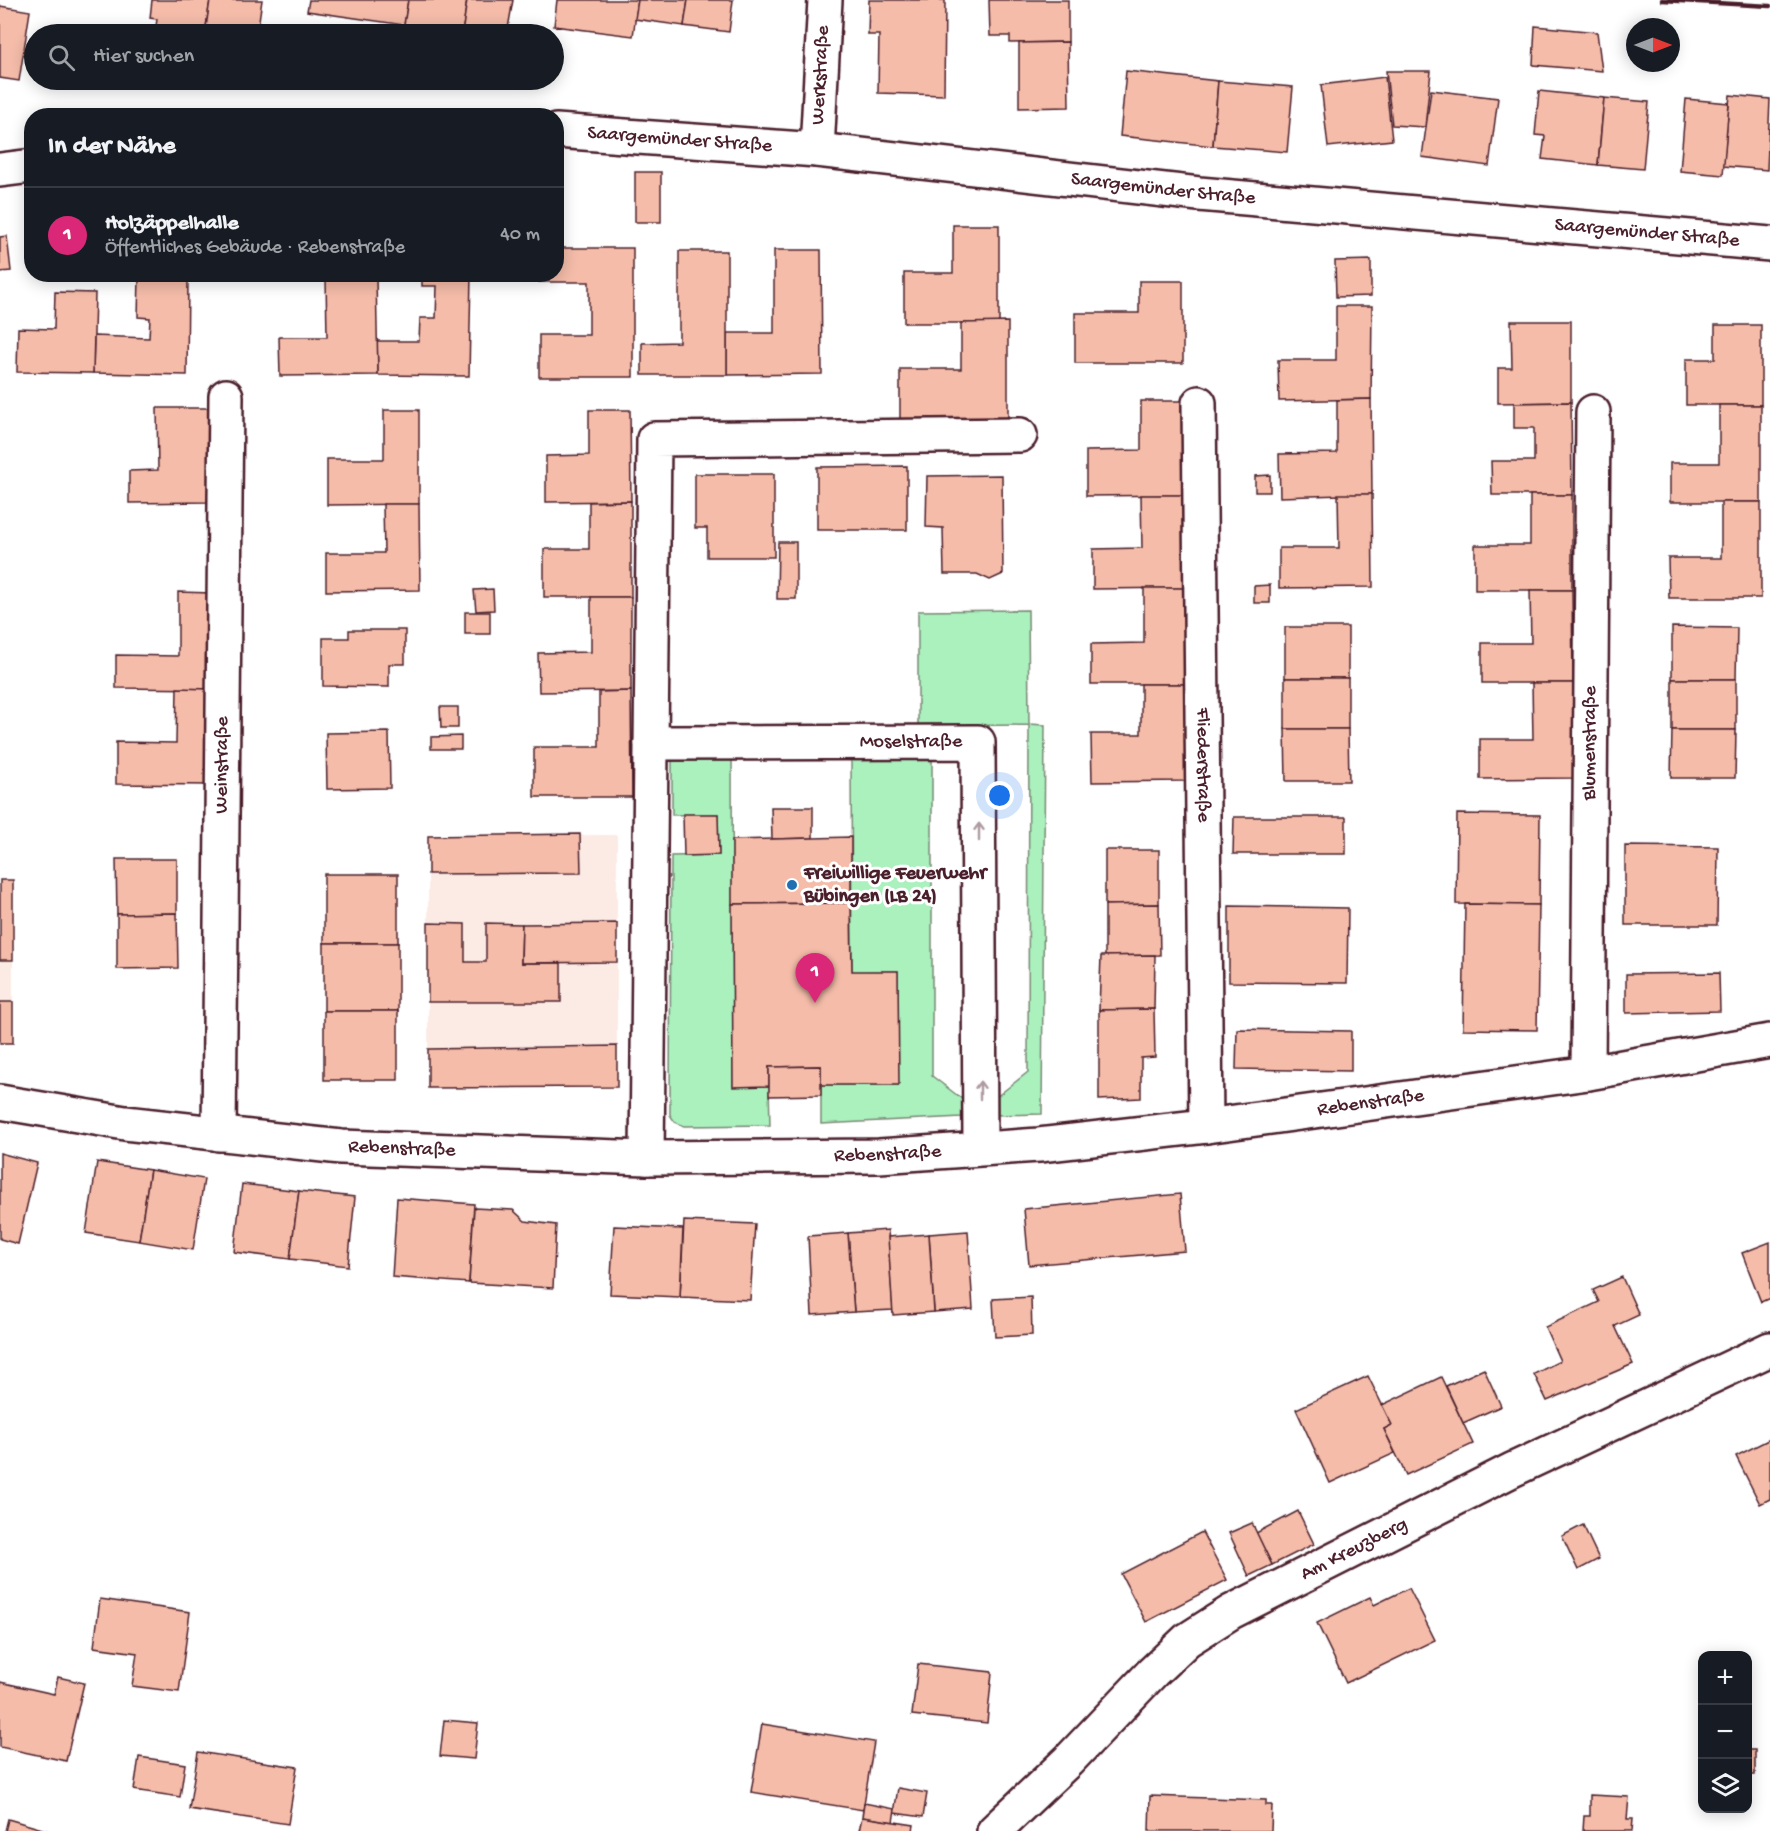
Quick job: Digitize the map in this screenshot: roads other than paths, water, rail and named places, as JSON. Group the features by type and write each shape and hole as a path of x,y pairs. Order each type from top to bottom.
{"street":[{"name":"Werkstraße","path":"817,150 825,0"},
{"name":"Saargemünder Straße","path":"564,132 817,150 1199,194 1770,244"},
{"path":"0,170 24,167"},
{"name":"Weinstraße","path":"219,1134 226,396"},
{"name":"Fliederstraße","path":"1199,403 1206,1126"},
{"name":"Blumenstraße","path":"1588,1073 1593,412"},
{"path":"647,1158 654,439 1020,435"},
{"name":"Moselstraße","path":"651,743 978,742 980,1148"},
{"name":"Rebenstraße","path":"0,1102 125,1123 341,1146 647,1158 796,1159 1039,1145 1206,1126 1588,1073 1770,1041"},
{"name":"Am Kreuzberg","path":"994,1831 1068,1761 1153,1672 1187,1640 1231,1612 1512,1470 1770,1349"}],"railway":[{"path":"1662,0 1770,6"}],"place":[{"name":"Freiwillige Feuerwehr Bübingen (LB 24)","path":"792,885"},
{"name":"Holzäppelhalle","path":"815,1003"}]}
